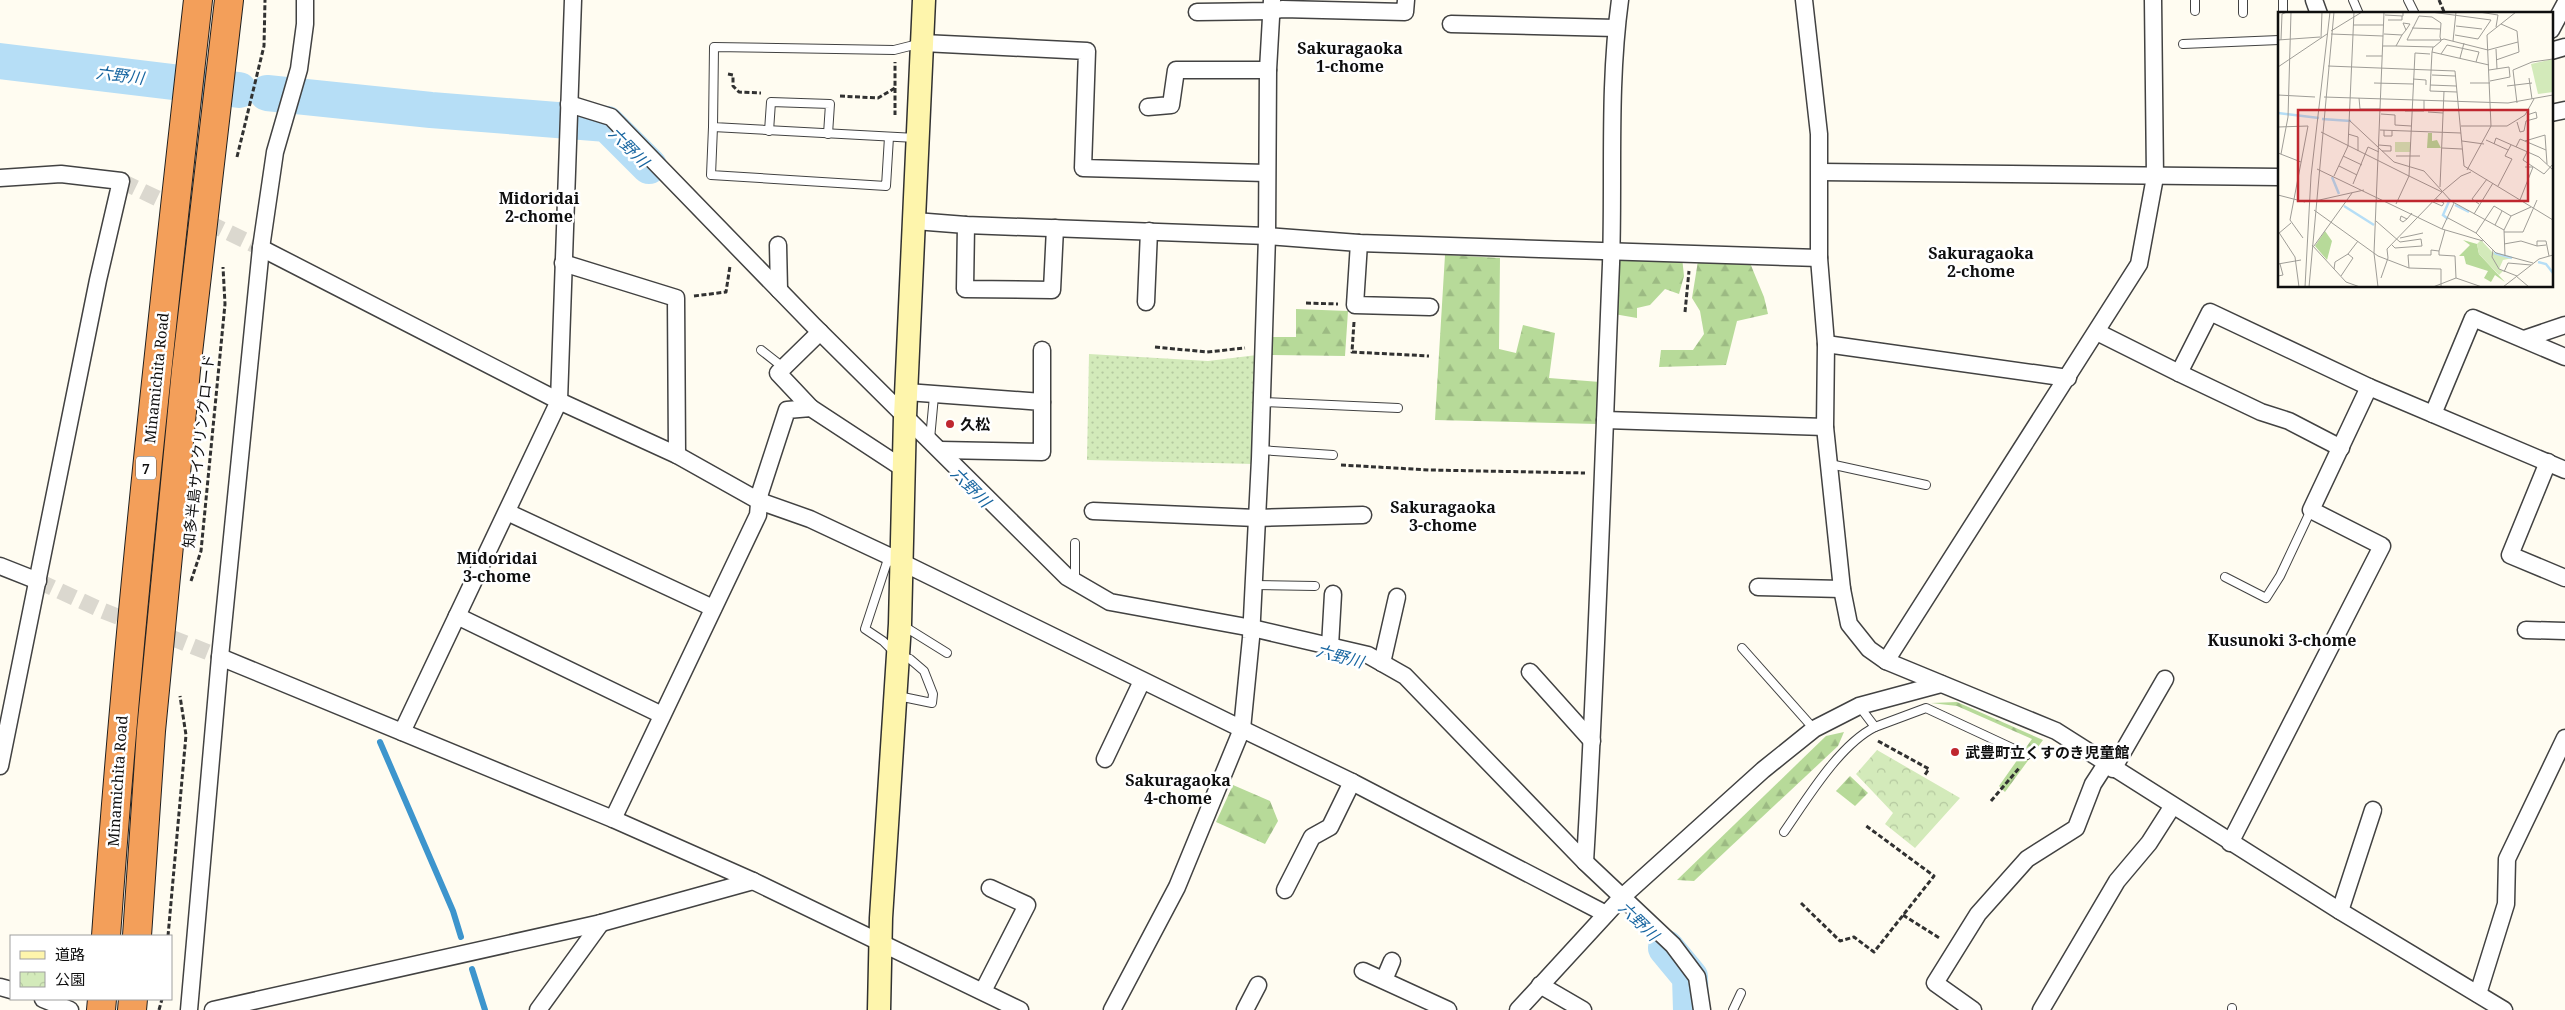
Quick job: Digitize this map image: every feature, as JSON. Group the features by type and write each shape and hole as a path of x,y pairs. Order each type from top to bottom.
{"highway":[{"name":"Minamichita Road","path":"106,935 121,727 157,358 198,0"},
{"name":"Minamichita Road","path":"137,935 155,692 186,370 229,0"}],"street":[{"path":"189,1010 220,657 262,248 276,152 299,69 305,24 305,0"},
{"path":"402,732 559,401 573,0"},
{"path":"879,1010 881,943 900,624 895,560 904,470 924,0"},
{"path":"1197,12 1272,6 1282,9 1405,12 1406,0"},
{"path":"1585,862 1603,474 1611,252 1611,159 1616,28 1620,0"},
{"path":"1804,0 1820,134 1820,258 1826,344 1825,427 1842,589 1849,624 1869,649 1886,661 2056,731 2172,807 2504,1010"},
{"path":"1886,661 2139,264 2155,177 2153,0"},
{"path":"2314,0 2318,12"},
{"path":"2552,28 2565,4"},
{"path":"1112,1010 1177,887 1242,729 1251,632 1262,402 1267,236 1268,70 1272,6"},
{"path":"1450,24 1616,28"},
{"path":"923,43 1087,51 1083,168 1266,173"},
{"path":"2552,50 2565,47"},
{"path":"1148,107 1171,105 1176,70 1268,70"},
{"path":"568,105 611,117 641,154 777,292 817,336 935,445 1067,577 1110,602 1368,655 1405,676 1585,862 1616,904"},
{"path":"2552,113 2565,110"},
{"path":"1820,172 2278,177"},
{"path":"0,178 61,174 121,181 98,280 0,766"},
{"path":"916,221 966,225 1267,236 1358,244 1820,258"},
{"path":"966,225 965,289 1052,290 1055,228"},
{"path":"1146,302 1149,231"},
{"path":"1358,244 1355,305 1430,307"},
{"path":"777,292 778,245"},
{"path":"262,248 559,401 677,455 759,501 810,519 1352,782 1616,904 1673,945 1697,977 1702,1010"},
{"path":"563,263 676,298 677,455"},
{"path":"2180,373 2210,312 2369,387 2565,470"},
{"path":"2433,414 2473,318 2565,357"},
{"path":"2524,340 2565,325"},
{"path":"2097,332 2261,412 2289,421 2341,448"},
{"path":"817,336 778,373 811,408 904,470"},
{"path":"1826,344 2068,378"},
{"path":"935,445 1042,452 1042,350"},
{"path":"2230,843 2382,546 2311,510 2369,387"},
{"path":"907,392 934,396 1042,402"},
{"path":"613,819 758,515 759,501 786,410 811,408"},
{"path":"1605,420 1825,427"},
{"path":"2548,462 2510,555 2565,578"},
{"path":"1093,511 1256,518 1363,515"},
{"path":"507,512 713,608"},
{"path":"0,566 38,581"},
{"path":"1758,587 1842,589"},
{"path":"1330,646 1333,594"},
{"path":"1382,663 1397,597"},
{"path":"457,616 662,716"},
{"path":"2526,630 2565,631"},
{"path":"220,657 613,819 753,881 1020,1010"},
{"path":"1530,672 1592,741"},
{"path":"1973,1010 1935,983 1978,914 2027,859 2076,828 2093,784 2110,766 2166,679"},
{"path":"1105,759 1142,681"},
{"path":"1518,1010 1616,904 1763,770 1814,729 1859,706 1941,684"},
{"path":"2478,994 2506,904 2507,859 2565,738"},
{"path":"1285,890 1312,837 1330,827 1352,782"},
{"path":"2041,1010 2117,881 2149,843 2172,807"},
{"path":"2340,911 2373,810"},
{"path":"213,1010 601,923 753,881"},
{"path":"983,991 1027,905 990,888"},
{"path":"538,1010 601,923"},
{"path":"1384,980 1392,961"},
{"path":"1363,971 1448,1010"},
{"path":"1245,1010 1258,985"},
{"path":"1540,985 1583,1010"},
{"path":"45,1000 70,1010"}],"lane":[{"path":"2195,0 2195,11"},
{"path":"2243,0 2243,13"},
{"path":"2353,0 2358,12"},
{"path":"2408,0 2414,12"},
{"path":"2183,44 2278,40"},
{"path":"889,137 886,186 711,175 714,47 894,50 923,43"},
{"path":"769,131 771,102 830,104 828,134"},
{"path":"713,127 919,138"},
{"path":"761,350 784,368"},
{"path":"934,396 935,445"},
{"path":"1262,402 1398,408"},
{"path":"1260,450 1333,455"},
{"path":"1830,464 1926,485"},
{"path":"2225,577 2266,598 2280,576 2311,510"},
{"path":"1076,543 1076,582"},
{"path":"895,560 865,629 883,641 898,656 910,659 924,671 933,694 932,703 896,696"},
{"path":"1253,586 1316,586"},
{"path":"900,624 947,653"},
{"path":"1742,648 1814,729"},
{"path":"1859,706 1875,727"},
{"path":"1784,832 1826,773 1860,734 1926,708 2027,756"},
{"path":"1733,1010 1742,993"}],"path":[{"path":"235,162 264,46 265,0"},
{"path":"2439,0 2443,12"},
{"path":"1685,312 1691,253"},
{"path":"676,298 726,292 731,268 726,259"},
{"name":"知多半島サイクリングロード","path":"190,582 200,550 225,304 223,264"},
{"path":"1306,303 1355,305 1352,352 1429,356"},
{"path":"1155,347 1208,352 1263,347"},
{"path":"1340,464 1430,470 1603,474"},
{"path":"168,935 186,735 179,692"},
{"path":"1860,734 1877,740 1929,769 1924,776"},
{"path":"1991,801 2027,756"},
{"path":"1801,903 1840,941 1854,937 1874,952 1934,876 1865,825"},
{"path":"1903,915 1956,949"}],"green space":[{"path":"1445,255 1500,258 1499,349 1516,353 1523,325 1555,333 1549,378 1600,382 1598,424 1435,420"},
{"path":"1682,257 1684,276 1679,294 1665,289 1650,305 1637,308 1637,318 1614,314 1618,259"},
{"path":"1698,261 1750,263 1764,297 1768,314 1737,321 1726,365 1659,367 1661,350 1693,350 1704,334 1700,311 1692,298"},
{"path":"1296,309 1348,311 1345,356 1272,355 1273,337 1296,337"},
{"path":"1089,354 1208,361 1257,355 1254,464 1087,460"},
{"path":"1957,702 2043,740 2005,792 1999,786 2032,739 1957,706 1931,703"},
{"path":"1844,732 1838,746 1694,881 1677,880 1826,736"},
{"path":"1877,750 1960,798 1915,848 1885,824 1893,813 1856,774"},
{"path":"1850,776 1868,793 1855,806 1836,791"},
{"path":"1233,785 1270,801 1278,821 1265,844 1216,822"}],"waterway":[{"name":"六野川","path":"0,61 239,90"},
{"name":"六野川","path":"267,93 431,110 607,124 649,166"},
{"path":"380,742 453,911 461,937"},
{"name":"六野川","path":"1666,948 1690,977 1691,1010"},
{"path":"472,969 485,1010"}],"tunnel":[{"path":"121,181 261,248"},
{"path":"38,581 101,610 220,657"}],"place":[{"name":"久松","path":"950,424"},
{"name":"武豊町立くすのき児童館","path":"1955,752"}],"district":[{"name":"Sakuragaoka 1-chome","path":"1350,57"},
{"name":"Midoridai 2-chome","path":"539,207"},
{"name":"Sakuragaoka 2-chome","path":"1981,262"},
{"name":"Sakuragaoka 3-chome","path":"1443,516"},
{"name":"Midoridai 3-chome","path":"497,567"},
{"name":"Kusunoki 3-chome","path":"2282,640"},
{"name":"Sakuragaoka 4-chome","path":"1178,789"}]}
